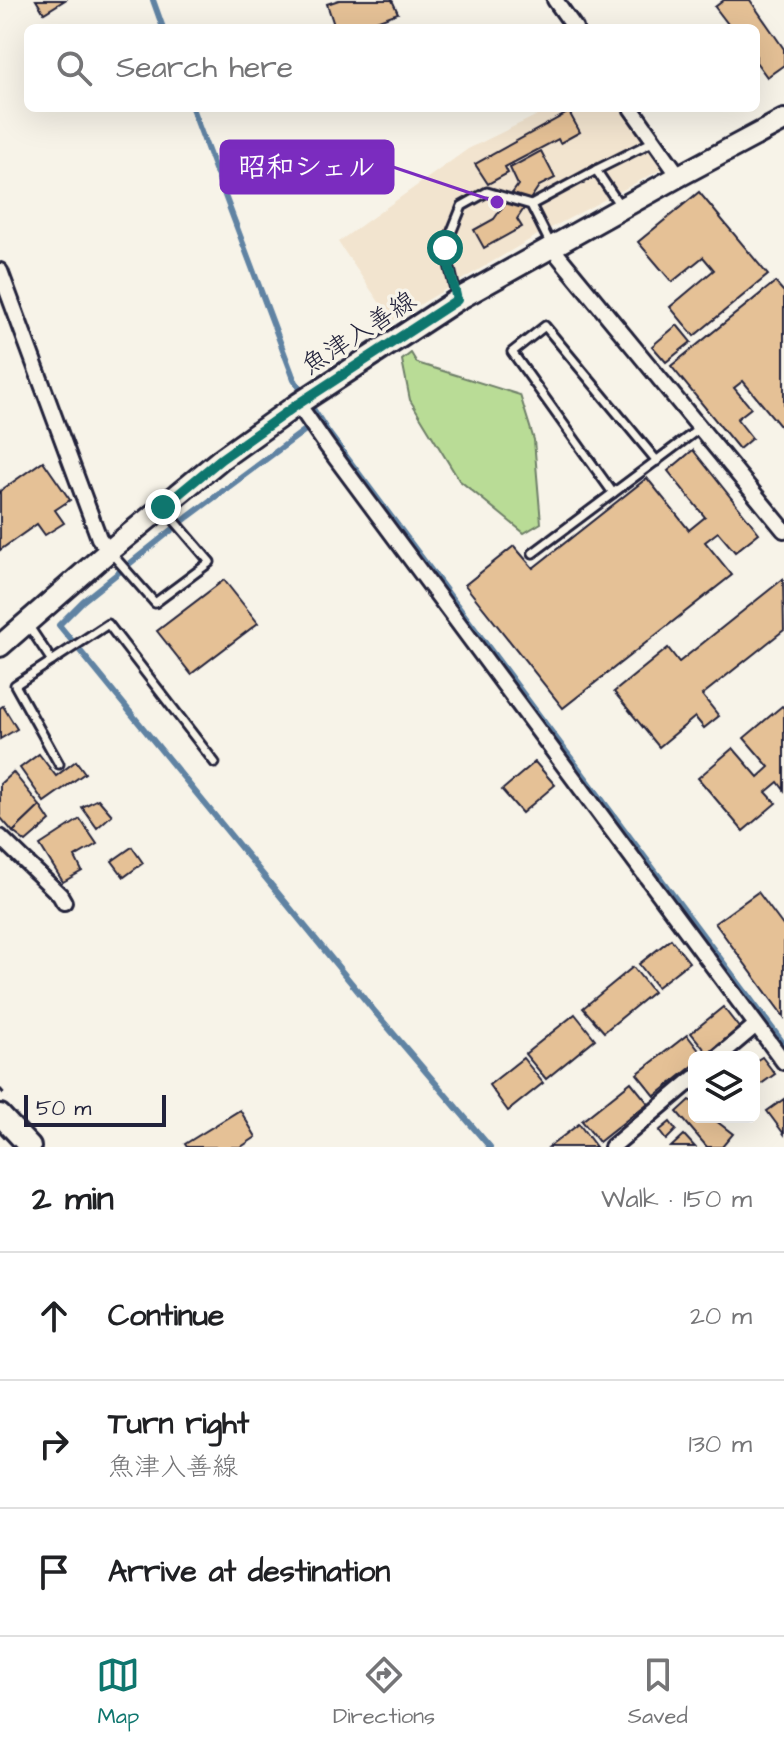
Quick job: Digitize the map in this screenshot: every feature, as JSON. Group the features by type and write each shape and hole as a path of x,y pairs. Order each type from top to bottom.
{"main road":[{"name":"魚津入善線","path":"0,646 221,459 298,404 457,300 784,120"},
{"path":"0,1115 30,1147"}],"street":[{"path":"555,0 572,24"},
{"path":"634,112 679,176"},
{"path":"552,248 784,530"},
{"path":"0,271 99,538 109,551"},
{"path":"298,404 784,1062"},
{"path":"0,837 64,902"},
{"path":"725,1051 756,1025"},
{"path":"612,1147 688,1083"}],"lane":[{"path":"457,300 445,248 462,206 487,192 531,205 654,141"},
{"path":"596,170 622,208"},
{"path":"531,205 552,248"},
{"path":"613,493 512,352 545,326 657,461"},
{"path":"533,553 700,428"},
{"path":"109,551 155,603 210,562 163,507"},
{"path":"27,623 52,661"},
{"path":"59,764 15,685 108,624 215,763"}],"shaded area":[{"path":"544,112 623,112 664,168 536,236 392,321 338,242 468,149"}],"green space":[{"path":"411,353 417,363 520,395 534,440 541,523 524,533 459,480 410,400 402,360"}],"building":[{"path":"36,0 65,0 44,13"},
{"path":"339,0 392,0 398,13 368,24 334,24 327,4"},
{"path":"724,0 750,0 784,49 784,65 767,77 760,67 760,24 728,24 715,7"},
{"path":"569,112 580,132 560,143 558,139 505,167 508,173 488,184 475,164"},
{"path":"541,151 555,178 539,186 517,219 522,227 484,248 474,230 494,219 518,185 510,168"},
{"path":"699,192 768,275 694,336 670,307 714,270 703,257 672,282 638,242"},
{"path":"775,282 784,292 784,431 743,381 734,388 751,408 737,419 752,438 739,449 671,366"},
{"path":"677,325 691,342 666,362 652,346"},
{"path":"693,450 759,533 735,552 718,532 705,542 732,575 563,708 465,585 514,546 533,568 647,478 689,530 705,517 668,471"},
{"path":"43,461 70,500 55,510 64,523 45,535 37,524 0,550 0,491"},
{"path":"783,579 784,630 702,695 719,716 704,728 695,717 659,747 614,692 668,648 679,662"},
{"path":"224,580 258,623 191,674 157,631"},
{"path":"3,706 17,729 0,739 0,708"},
{"path":"782,706 784,790 778,782 766,792 776,803 743,831 698,778 733,748 758,777 769,767 744,738"},
{"path":"39,754 56,776 76,761 85,773 44,802 20,768"},
{"path":"535,762 555,785 522,813 502,790"},
{"path":"13,772 40,806 13,832 0,817 0,784"},
{"path":"98,799 112,815 97,828 82,807"},
{"path":"40,806 50,821 26,842 13,832"},
{"path":"80,819 97,844 75,857 82,871 63,882 40,845"},
{"path":"132,847 143,863 124,877 112,861"},
{"path":"758,892 784,927 784,1017 715,923"},
{"path":"671,939 689,962 657,987 639,964"},
{"path":"633,967 653,992 604,1032 583,1008"},
{"path":"723,1007 740,1029 714,1051 706,1051 691,1033"},
{"path":"575,1014 595,1039 546,1079 525,1054"},
{"path":"687,1035 699,1051 688,1051 688,1070 655,1096 637,1074"},
{"path":"523,1058 543,1083 508,1111 489,1085"},
{"path":"760,1058 775,1074 760,1085"},
{"path":"631,1082 648,1103 599,1142 582,1121"},
{"path":"784,1099 784,1134 767,1111"},
{"path":"688,1102 688,1123 719,1123 733,1134 722,1147 707,1147 677,1112"},
{"path":"240,1110 256,1137 241,1147 187,1147 185,1144"},
{"path":"670,1122 676,1130 666,1140 659,1131"},
{"path":"579,1124 596,1147 549,1147"},
{"path":"684,1135 695,1147 671,1147"}],"waterway":[{"path":"153,0 162,24"},
{"path":"194,112 294,379 328,432 784,1044"},
{"path":"312,425 188,517 83,601 59,625 375,1012 490,1147"}],"place":[{"name":"昭和シェル","path":"497,202"}],"route":[{"path":"163,507 221,459 298,404 457,300 445,248"}]}
